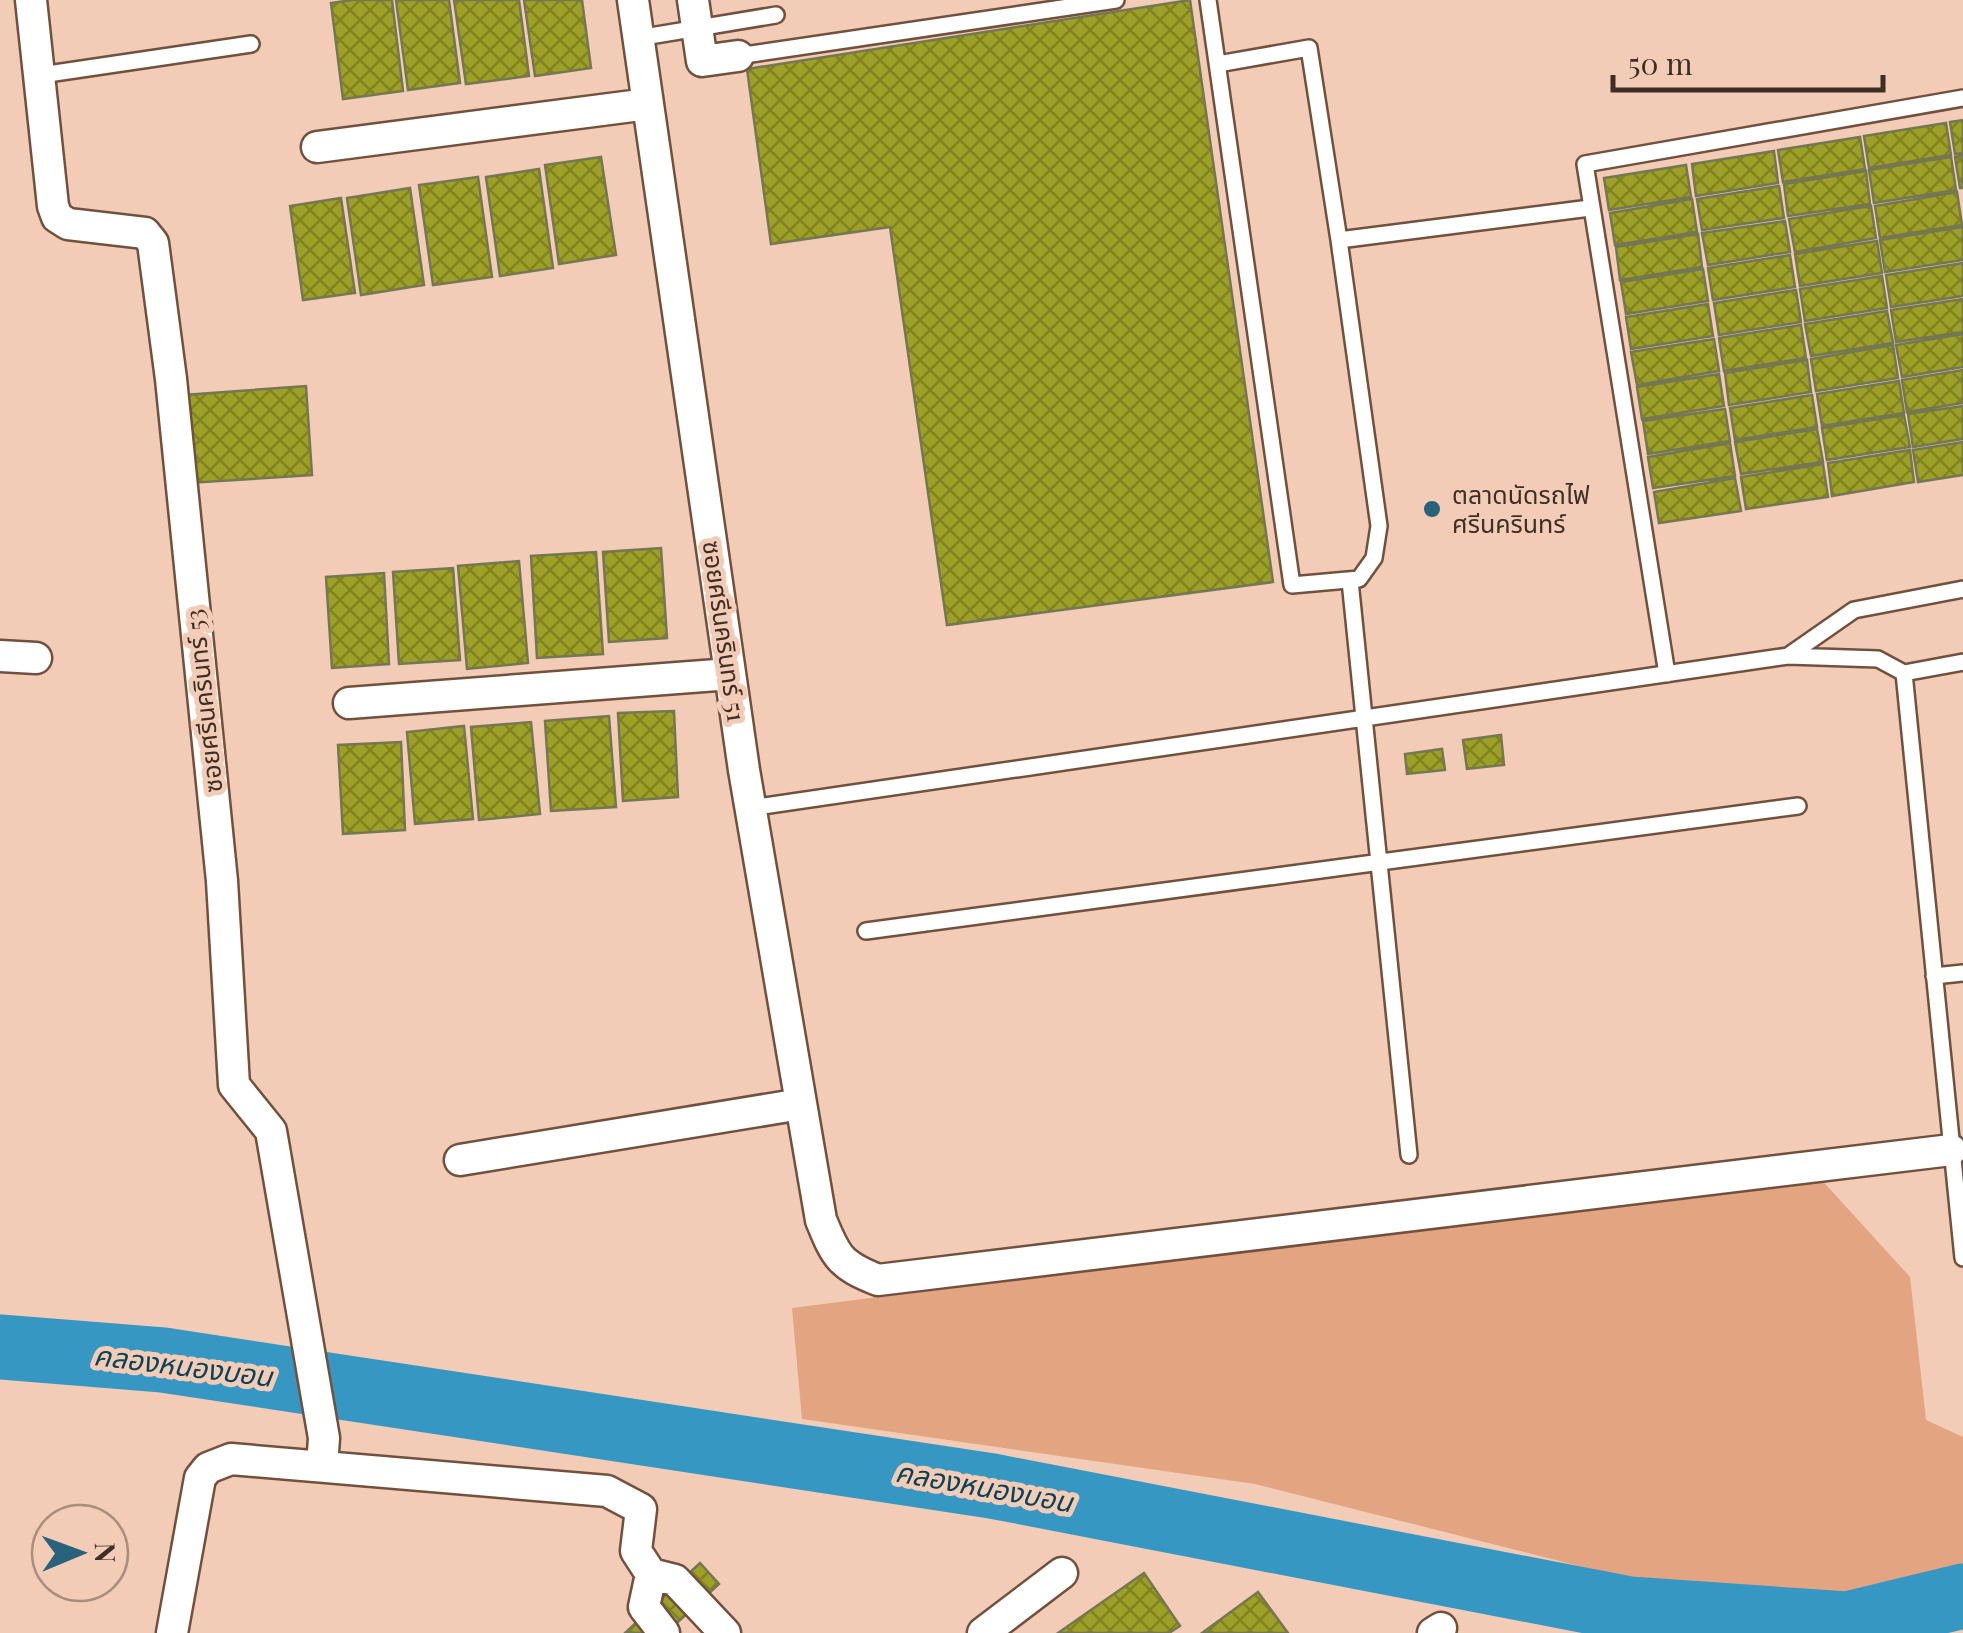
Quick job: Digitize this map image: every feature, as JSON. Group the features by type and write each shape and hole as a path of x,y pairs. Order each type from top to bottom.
{"street":[{"name":"ซอยศรีนครินทร์ 53","path":"31,0 52,206 57,217 68,224 145,233 153,243 172,379 222,882 234,1085 271,1131 323,1452"},
{"name":"ซอยศรีนครินทร์ 51","path":"632,0 750,808 821,1220 836,1257 878,1280 1957,1149"},
{"path":"695,14 702,61 738,56"},
{"path":"317,146 648,104"},
{"path":"0,656 36,658"},
{"path":"349,703 730,674"},
{"path":"460,1160 801,1104"},
{"path":"172,1633 195,1492 208,1468 231,1459 323,1452 607,1491 640,1509 636,1551 651,1574 675,1580 724,1633"},
{"path":"983,1633 1062,1573"},
{"path":"651,1574 644,1608 664,1633"}],"lane":[{"path":"738,56 1116,0"},
{"path":"1208,0 1292,585 1350,582 1359,579 1374,558 1379,526 1377,492 1353,356 1309,48 1218,64"},
{"path":"638,38 695,14 776,15"},
{"path":"41,75 251,44"},
{"path":"1667,674 1585,164 1963,98"},
{"path":"1339,240 1590,208"},
{"path":"1350,582 1409,1155"},
{"path":"1788,656 1854,610 1963,588"},
{"path":"750,808 1788,656 1878,659 1904,673 1963,662"},
{"path":"1904,673 1934,976 1957,1149 1963,1258"},
{"path":"866,931 1798,806"},
{"path":"1934,976 1963,973"}],"shaded area":[{"path":"1819,1177 1910,1277 1926,1420 1963,1437 1963,1577 1868,1594 1662,1587 1255,1484 802,1419 792,1308"}],"building":[{"path":"392,0 403,91 343,99 331,3"},
{"path":"396,0 449,0 460,83 408,90"},
{"path":"454,0 519,0 529,76 466,84"},
{"path":"524,0 582,0 591,68 535,76"},
{"path":"1190,0 1273,582 947,625 890,227 771,244 747,69"},
{"path":"1963,120 1963,153 1955,154 1950,122"},
{"path":"1946,123 1951,155 1869,168 1864,136"},
{"path":"1860,137 1865,169 1783,182 1778,150"},
{"path":"1774,151 1778,183 1696,196 1692,164"},
{"path":"1963,155 1963,188 1960,188 1955,157"},
{"path":"601,157 616,255 559,264 545,165"},
{"path":"1951,157 1956,190 1874,203 1869,170"},
{"path":"1686,165 1691,197 1609,210 1604,178"},
{"path":"539,169 553,268 500,276 486,177"},
{"path":"1866,171 1870,204 1788,216 1784,184"},
{"path":"478,177 492,277 433,285 419,185"},
{"path":"1779,186 1784,218 1702,230 1697,199"},
{"path":"410,188 424,285 361,295 347,198"},
{"path":"1957,192 1962,225 1880,238 1875,206"},
{"path":"341,198 355,293 303,300 290,206"},
{"path":"1692,199 1697,232 1615,245 1610,213"},
{"path":"1871,206 1876,238 1795,252 1789,219"},
{"path":"1785,221 1790,252 1708,265 1702,233"},
{"path":"1963,227 1963,260 1885,272 1880,240"},
{"path":"1698,234 1702,267 1620,280 1616,247"},
{"path":"1877,241 1882,273 1800,286 1795,254"},
{"path":"1790,255 1795,287 1713,300 1708,268"},
{"path":"1963,263 1963,296 1891,307 1886,275"},
{"path":"1703,269 1708,301 1626,314 1621,282"},
{"path":"1882,276 1887,308 1805,321 1800,289"},
{"path":"1796,290 1801,322 1719,335 1714,303"},
{"path":"1963,299 1963,332 1896,342 1891,310"},
{"path":"1708,304 1713,336 1631,349 1626,317"},
{"path":"1887,311 1893,343 1811,356 1805,324"},
{"path":"1801,325 1806,358 1724,371 1719,338"},
{"path":"1963,334 1963,367 1902,377 1896,345"},
{"path":"1714,339 1719,371 1637,385 1631,352"},
{"path":"1893,345 1898,378 1816,391 1811,359"},
{"path":"1807,360 1811,392 1729,405 1725,373"},
{"path":"1963,370 1963,403 1907,412 1902,380"},
{"path":"1719,374 1724,406 1642,419 1637,387"},
{"path":"1899,381 1904,413 1822,426 1817,394"},
{"path":"306,386 312,475 189,483 184,395"},
{"path":"1812,395 1817,427 1735,440 1730,408"},
{"path":"1963,406 1963,439 1913,447 1908,414"},
{"path":"1725,409 1730,441 1648,454 1643,421"},
{"path":"1904,415 1910,447 1827,460 1822,428"},
{"path":"1817,429 1823,462 1741,474 1735,442"},
{"path":"1963,442 1963,475 1918,482 1913,450"},
{"path":"1730,443 1735,476 1653,488 1648,457"},
{"path":"1910,450 1914,482 1832,496 1828,463"},
{"path":"1823,464 1828,497 1746,509 1741,477"},
{"path":"1735,478 1741,511 1659,523 1654,492"},
{"path":"661,548 667,638 609,642 603,552"},
{"path":"596,552 603,654 537,658 531,556"},
{"path":"519,561 528,663 467,669 458,566"},
{"path":"453,568 460,660 399,664 393,572"},
{"path":"384,573 389,664 332,668 326,577"},
{"path":"674,711 678,797 623,801 618,713"},
{"path":"609,716 616,807 551,811 545,721"},
{"path":"531,722 540,814 479,820 471,727"},
{"path":"464,726 473,819 415,824 407,732"},
{"path":"1501,735 1504,765 1467,769 1463,740"},
{"path":"401,742 405,830 343,834 338,745"},
{"path":"1442,749 1445,770 1407,774 1405,754"},
{"path":"700,1563 719,1584 666,1633 625,1633"},
{"path":"1144,1573 1180,1626 1169,1633 1058,1633"},
{"path":"1258,1592 1288,1633 1202,1633"}],"waterway":[{"name":"คลองหนองบอน","path":"0,1347 163,1360 992,1486 1629,1609 1847,1624 1963,1596"}],"place":[{"name":"ตลาดนัดรถไฟ ศรีนครินทร์","path":"1432,509"}]}
